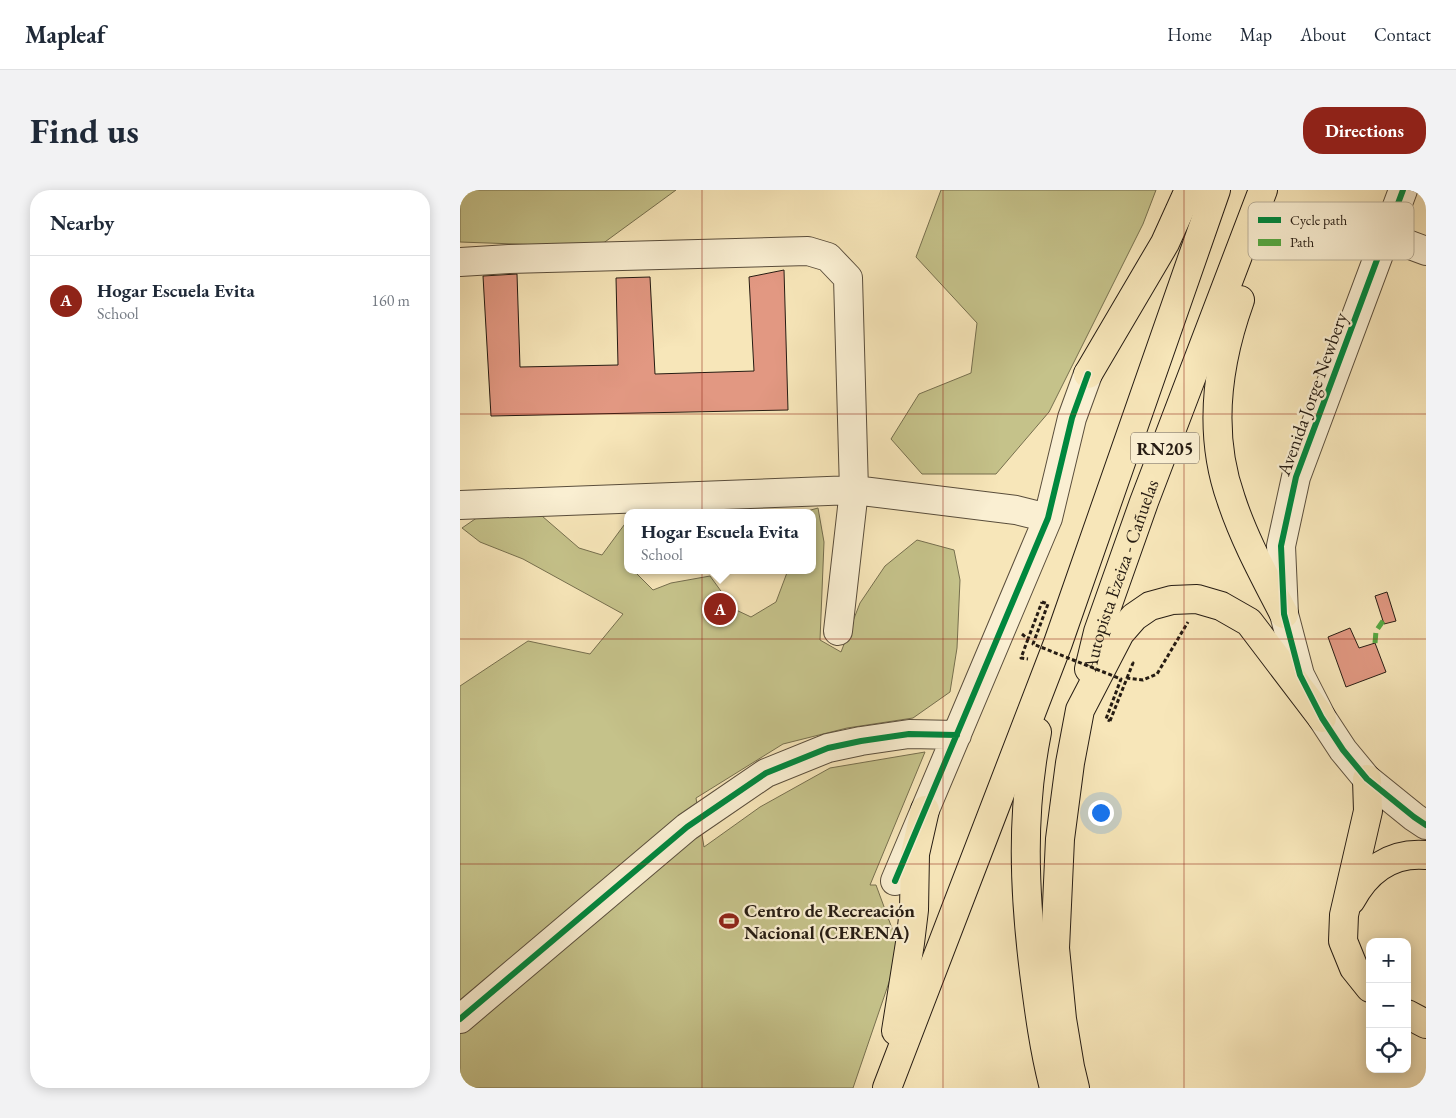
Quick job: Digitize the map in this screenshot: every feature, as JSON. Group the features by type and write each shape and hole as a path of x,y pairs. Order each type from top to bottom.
{"highway":[{"path":"1088,374 1165,243 1189,190"},
{"name":"Autopista Ezeiza - Cañuelas","path":"1058,643 1216,190"},
{"name":"Autopista Ezeiza - Cañuelas","path":"1260,202 1265,190"},
{"name":"Autopista Ezeiza - Cañuelas","path":"1080,710 1098,632 1144,502 1248,234"},
{"path":"1255,260 1229,331 1220,377 1217,424 1221,458 1230,499 1255,559 1284,614"},
{"path":"1075,1088 1062,1020 1055,948 1060,839 1070,763 1080,710 1120,633 1134,618 1150,606 1172,600 1198,599 1221,606 1249,622 1322,718"},
{"path":"886,1088 1058,643"},
{"path":"1054,1088 1040,1022 1031,947 1025,871 1029,783 1036,734 1058,643"},
{"path":"1366,983 1354,968 1343,941 1344,915 1368,811 1367,779"},
{"path":"886,1088 900,1010 914,910 916,854 925,810"},
{"path":"1344,915 1358,886 1372,872 1390,859 1417,854 1426,855"},
{"path":"1411,1016 1426,1024"}],"street":[{"name":"Avenida Jorge Newbery","path":"1399,202 1403,190"},
{"path":"1414,246 1426,251"},
{"path":"460,262 808,250 828,257 848,278 854,490 838,631"},
{"name":"Avenida Jorge Newbery","path":"1377,260 1296,477 1281,546 1284,614 1300,675 1322,718 1342,750 1367,779 1426,825"},
{"path":"895,881 1048,518 1072,418 1088,374"},
{"path":"460,504 854,490 1016,510 1048,518"},
{"path":"460,1019 687,827 766,773 828,748 861,740 909,734 957,735"}],"path":[{"path":"1042,602 1048,604 1033,644 1121,679 1106,719 1110,721 1133,663 1128,661"},
{"path":"1127,678 1143,680 1157,674 1187,622 1192,623"},
{"path":"1028,640 1021,658 1028,660"}],"shaded area":[{"path":"460,190 676,190 598,247 460,242"},
{"path":"941,190 1156,190 1143,224 1049,412 996,474 922,474 891,439 919,394 971,373 977,323 916,257"},
{"path":"818,508 824,542 820,640 841,652 860,603 885,566 917,540 954,550 960,580 957,648 950,692 913,718 847,728 783,744 696,798 704,847 760,807 830,768 925,752 870,885 876,885 900,950 853,1088 460,1088 460,686 528,641 590,654 623,614 523,559 480,542 462,528 478,517 542,516 579,548 602,555 624,525 624,574 637,574 653,590 671,583 710,576 734,609 751,617 776,602 786,574 816,574 816,509 814,509"}],"building":[{"path":"784,270 788,410 491,416 483,276 517,274 520,367 618,365 616,278 650,277 655,374 754,371 749,277"},
{"path":"1387,592 1396,621 1384,624 1375,596"},
{"path":"1350,628 1359,648 1375,643 1386,672 1346,687 1328,637"}],"marked path":[{"path":"1375,643 1376,631 1383,621"}],"cycle path":[{"path":"1399,202 1403,190"},
{"path":"1377,260 1296,477 1281,546 1284,614 1300,675 1322,718 1343,750 1367,779 1426,825"},
{"path":"895,881 1048,518 1072,418 1088,374"},
{"path":"460,1019 687,827 766,773 828,748 861,741 909,734 957,735"}],"place":[{"name":"Hogar Escuela Evita","path":"720,609"},
{"name":"Centro de Recreación Nacional (CERENA)","path":"729,921"}]}
